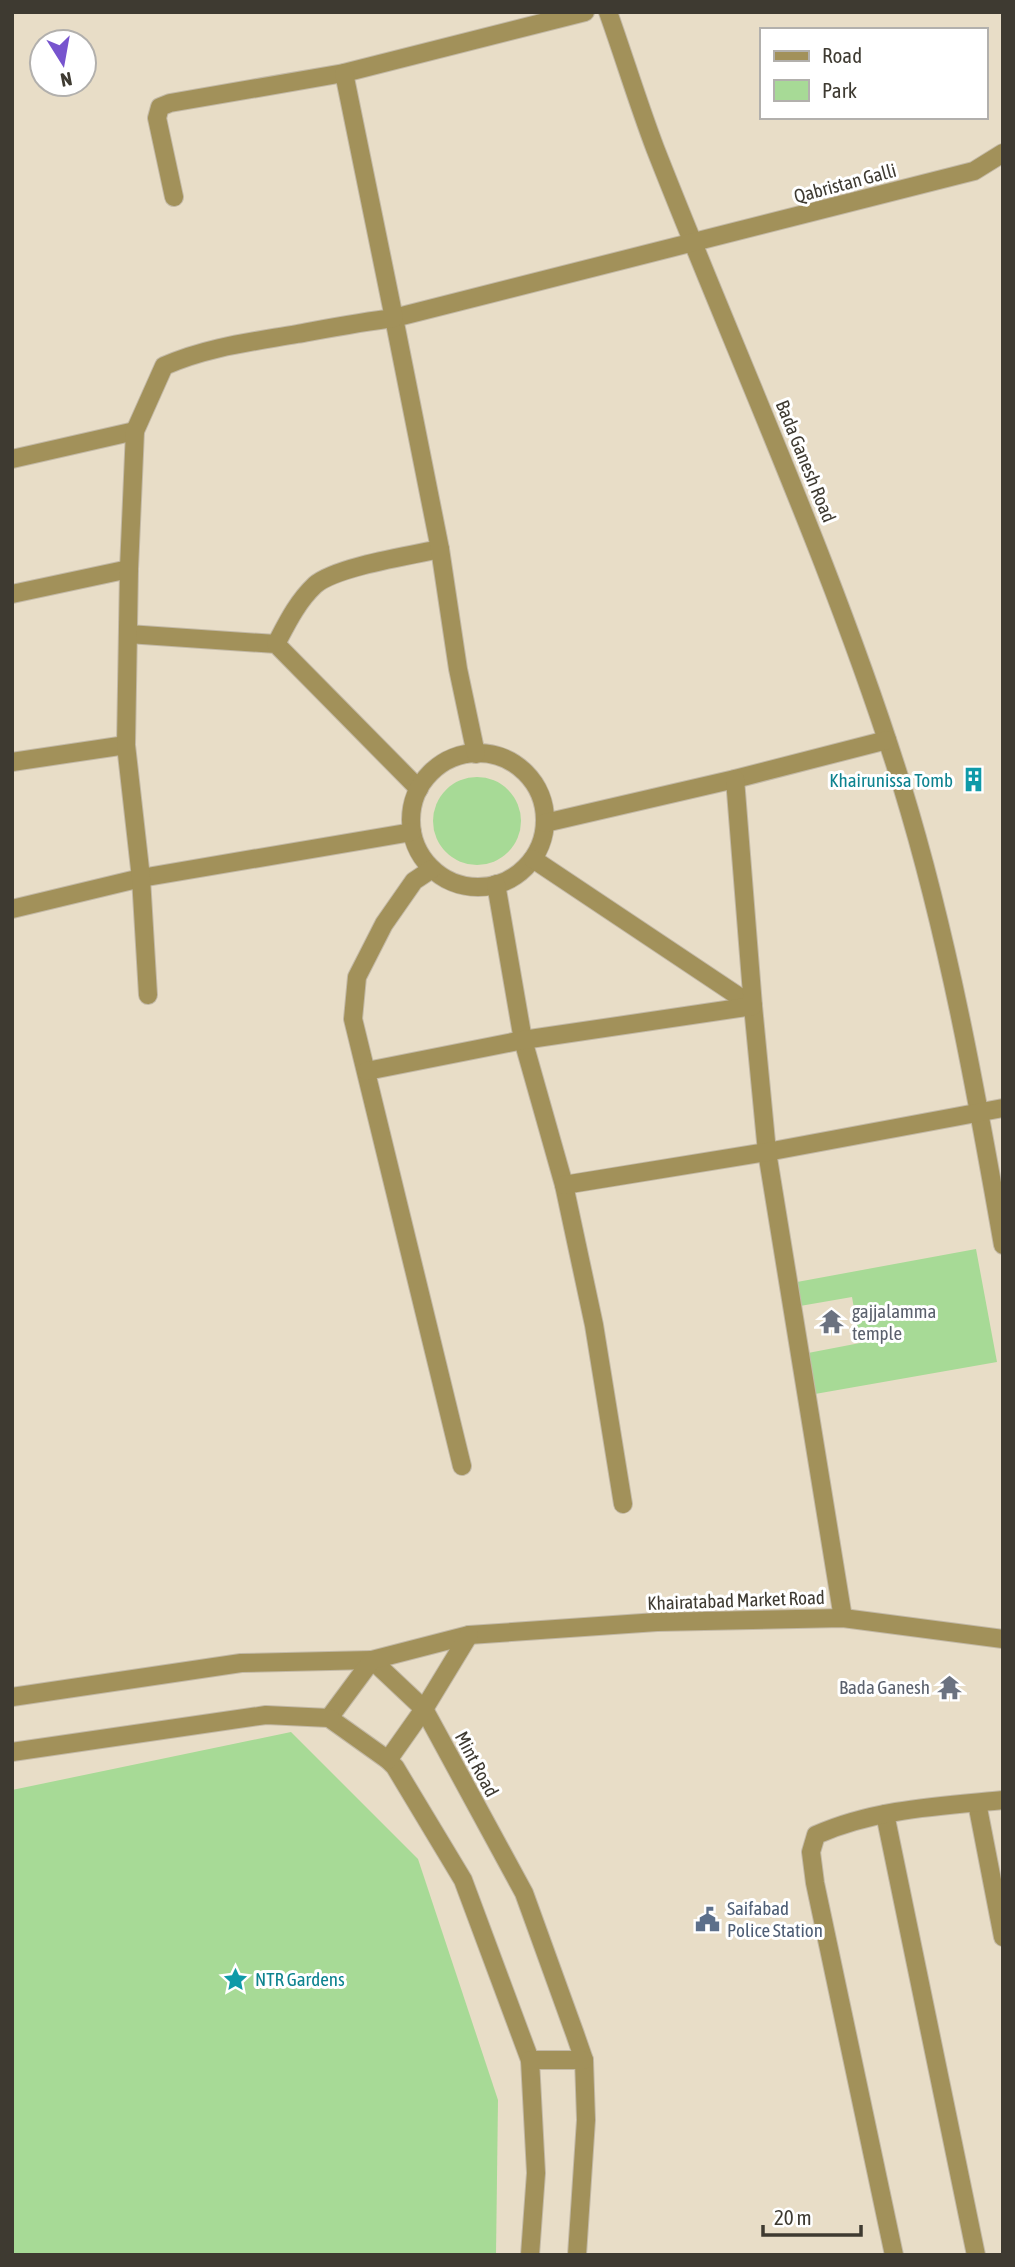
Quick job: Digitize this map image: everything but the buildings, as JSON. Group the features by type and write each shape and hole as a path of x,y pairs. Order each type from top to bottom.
{"street":[{"path":"174,197 157,118 160,107 170,103 344,73 585,12"},
{"name":"Bada Ganesh Road","path":"608,12 654,144 812,530 887,740 943,934 980,1113 1003,1245"},
{"path":"344,73 440,549 458,669 476,754"},
{"name":"Qabristan Galli","path":"135,431 164,366 190,355 219,347 340,325 394,318 694,244 974,171 1003,153"},
{"path":"12,459 135,431 126,745 141,878 148,995"},
{"path":"276,644 298,604 317,583 354,568 440,549"},
{"path":"12,594 129,569"},
{"path":"128,634 276,644 419,789"},
{"path":"545,822 735,779 887,740"},
{"path":"12,762 126,745"},
{"path":"465,754 504,758 521,769 534,784 543,803 545,822 542,841 533,859 517,874 496,884 466,886 432,869 421,856 412,832 411,810 419,789 430,773 447,761 465,754"},
{"path":"735,779 767,1152 843,1618"},
{"path":"12,909 141,878 412,832"},
{"path":"533,859 753,1006"},
{"path":"432,869 414,881 383,924 357,977 353,1019 462,1466"},
{"path":"496,884 523,1040 564,1185 594,1325 623,1504"},
{"path":"367,1071 523,1040 753,1006"},
{"path":"564,1185 767,1152 1003,1108"},
{"name":"Khairatabad Market Road","path":"372,1660 469,1635 657,1622 843,1618 1003,1639"},
{"path":"388,1760 424,1709 469,1635"},
{"path":"12,1698 241,1663 372,1660"},
{"path":"329,1718 372,1660"},
{"name":"Mint Road","path":"372,1660 424,1709 524,1893 584,2060 586,2120 577,2255"},
{"path":"12,1752 266,1715 329,1718 388,1760 395,1767 463,1880 530,2060 536,2173 530,2255"},
{"path":"894,2255 815,1883 811,1852 816,1835 841,1824 885,1814 1003,1800"},
{"path":"977,1803 1003,1937"},
{"path":"885,1814 976,2255"},
{"path":"530,2060 584,2060"}],"green space":[{"path":"477,777 502,784 514,796 521,821 514,846 502,858 477,865 452,858 440,846 433,821 440,796 452,784"},
{"path":"976,1249 997,1362 815,1394 808,1353 860,1343 852,1297 800,1306 797,1282"},
{"name":"NTR Gardens","path":"291,1732 418,1859 498,2100 496,2255 12,2255 12,1790"}],"place":[{"name":"Khairunissa Tomb","path":"973,780"},
{"name":"gajjalamma temple","path":"832,1322"},
{"name":"Bada Ganesh","path":"950,1687"},
{"name":"Saifabad Police Station","path":"707,1919"},
{"name":"NTR Gardens","path":"235,1979"}]}
